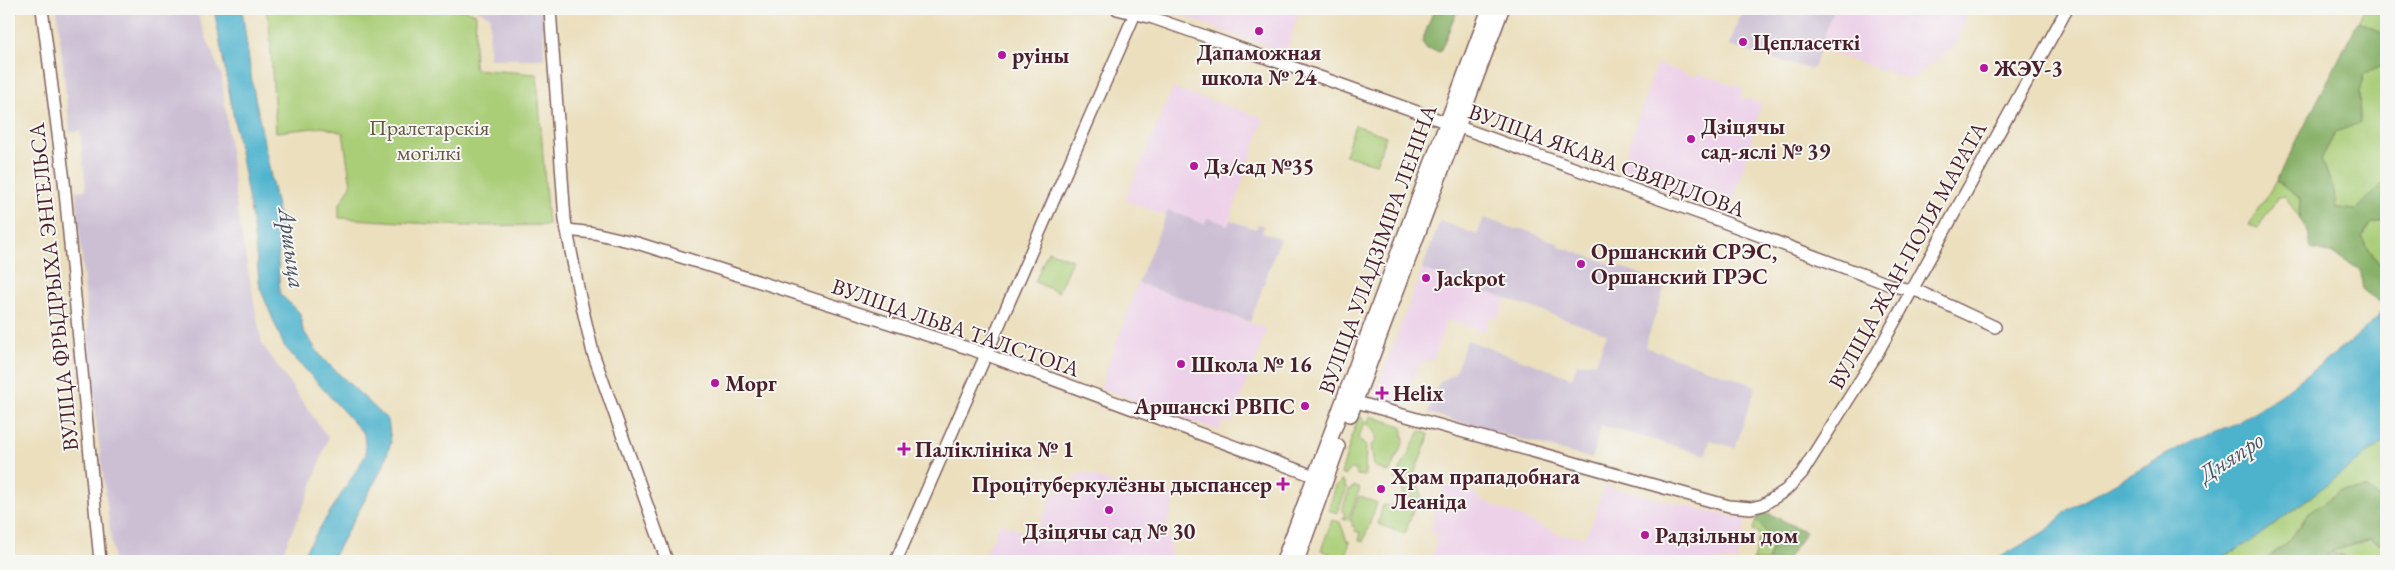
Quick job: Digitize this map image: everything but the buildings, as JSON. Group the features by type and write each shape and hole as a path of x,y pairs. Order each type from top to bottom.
{"main road":[{"name":"ВУЛІЦА УЛАДЗІМІРА ЛЕНІНА","path":"1452,126 1490,9"},
{"name":"ВУЛІЦА УЛАДЗІМІРА ЛЕНІНА","path":"1296,561 1321,479 1350,400 1452,126 1501,9"},
{"name":"ВУЛІЦА УЛАДЗІМІРА ЛЕНІНА","path":"1284,561 1321,479"}],"street":[{"name":"ВУЛІЦА ФРЫДРЫХА ЭНГЕЛЬСА","path":"42,9 64,181 100,561"},
{"path":"550,9 567,230 593,353 667,561"},
{"name":"ВУЛІЦА ЯКАВА СВЯРДЛОВА","path":"1117,9 1136,11 1712,218 1893,286 1911,290 1995,327"},
{"name":"ВУЛІЦА ЖАН-ПОЛЯ МАРАТА","path":"1350,400 1729,506 1746,508 1763,506 1786,490 1802,473 1870,365 2067,9"},
{"path":"899,559 986,354 1136,11"},
{"name":"ВУЛІЦА ЛЬВА ТАЛСТОГА","path":"567,230 594,233 637,243 986,354 1321,479"}],"shaded area":[{"path":"57,9 199,9 199,19 222,77 237,212 262,344 328,438 310,491 279,561 114,561 97,428 76,191 86,190 80,131 70,132"},
{"path":"474,9 543,9 544,59 489,59 490,16"},
{"name":"Дапаможная школа № 24","path":"1163,9 1300,9 1286,53"},
{"path":"1743,9 1833,9 1814,68 1810,69 1729,46"},
{"path":"1833,9 1969,9 1957,43 1911,80 1820,49"},
{"name":"Дзіцячы сад-яслі № 39","path":"1657,63 1695,77 1697,73 1743,88 1740,97 1762,104 1730,213 1619,175"},
{"name":"Дз/сад №35","path":"1173,88 1264,118 1228,225 1208,218 1204,224 1168,210 1165,216 1125,200"},
{"path":"1168,210 1204,224 1208,218 1228,225 1230,220 1256,229 1258,224 1264,226 1262,232 1280,239 1250,322 1138,283"},
{"path":"1484,218 1515,229 1522,229 1558,243 1560,247 1638,273 1665,286 1645,347 1756,386 1735,448 1710,440 1706,455 1601,425 1592,459 1428,413 1439,383 1455,373 1467,340 1572,378 1577,364 1596,362 1607,334 1422,269 1440,221 1477,235"},
{"path":"1422,269 1506,298 1498,319 1490,316 1485,331 1447,320 1434,359 1419,363 1401,408 1373,399"},
{"name":"Школа № 16","path":"1138,283 1267,329 1232,423 1223,421 1219,431 1100,388"},
{"name":"Дзіцячы сад № 30","path":"1083,472 1142,494 1146,484 1176,496 1167,525 1172,561 992,561 985,554 1001,523 1035,537 1051,497"},
{"path":"1444,484 1478,494 1477,498 1561,535 1584,537 1594,519 1604,486 1746,520 1737,561 1430,561 1437,542 1434,540 1436,533 1430,531"}],"green space":[{"name":"Пралетарскія могілкі","path":"265,9 463,9 476,14 474,69 537,74 548,225 462,226 339,218 339,206 351,185 343,133 323,127 276,132 269,22"},
{"path":"1434,9 1458,9 1440,52 1427,49 1422,42"},
{"path":"2364,9 2373,9 2386,16 2386,34 2358,22"},
{"path":"2358,22 2386,34 2386,63 2364,74 2359,92 2360,123 2336,132 2321,159 2333,187 2336,208 2356,210 2383,183 2386,186 2386,219 2371,224 2361,237 2386,274 2385,306 2363,290 2360,270 2334,254 2311,249 2308,231 2299,218 2300,198 2276,181"},
{"path":"2386,63 2386,186 2383,184 2356,210 2336,208 2333,187 2321,159 2336,132 2360,122 2359,92 2364,73"},
{"path":"1355,125 1386,136 1376,164 1345,155"},
{"path":"2276,181 2300,198 2299,218 2285,196 2278,197 2258,228 2249,225"},
{"path":"2386,219 2386,274 2361,237 2371,224"},
{"path":"1048,251 1072,260 1058,292 1035,282"},
{"path":"1359,413 1365,423 1358,438 1366,446 1365,474 1364,476 1357,475 1356,470 1351,469 1344,476 1341,474"},
{"path":"1370,416 1402,426 1404,441 1389,473 1374,466 1371,445 1376,442 1376,436 1374,429 1367,424"},
{"path":"1420,431 1428,434 1428,439 1414,474 1395,480"},
{"path":"2386,440 2386,502 2365,488 2308,514 2289,541 2264,561 2214,561 2249,543"},
{"path":"1416,477 1423,502 1403,495 1403,491 1398,484"},
{"path":"1341,481 1345,483 1344,486 1347,488 1337,513 1328,510 1336,486"},
{"path":"1355,486 1360,488 1348,520 1343,518 1345,515 1342,510 1349,490"},
{"path":"2365,488 2386,502 2386,548 2371,539 2330,552 2359,561 2327,561 2328,553 2318,561 2264,561 2289,541 2308,514 2338,492"},
{"path":"1359,496 1377,503 1363,542 1359,540 1361,533 1355,531 1356,528 1352,526 1353,522 1350,521"},
{"path":"1402,499 1421,504 1414,507 1405,534 1378,524 1383,505 1392,506"},
{"path":"1761,513 1770,514 1806,532 1786,561 1767,561 1774,541 1756,520"},
{"path":"1332,520 1340,522 1347,541 1350,542 1344,560 1321,550"},
{"path":"1756,520 1774,541 1767,561 1753,561 1760,534 1753,530"},
{"path":"2372,539 2386,548 2386,561 2359,561 2329,552"},
{"path":"2329,552 2327,561 2318,561"}],"water":[{"path":"214,9 242,9 252,82 281,227 278,262 280,294 300,313 303,330 322,358 388,420 391,442 383,467 331,561 299,561 366,455 364,434 284,346 260,288 252,218"},
{"name":"Дняпро","path":"2386,305 2386,440 2249,543 2214,561 1994,561 2047,530 2069,509 2191,441 2237,423 2280,395 2350,342 2377,318"}],"place":[{"name":"Дапаможная школа № 24","path":"1259,31"},
{"name":"Цепласеткі","path":"1743,42"},
{"name":"руіны","path":"1002,55"},
{"name":"ЖЭУ-3","path":"1984,68"},
{"name":"Дзіцячы сад-яслі № 39","path":"1691,139"},
{"name":"Дз/сад №35","path":"1194,166"},
{"name":"Оршанский СРЭС, Оршанский ГРЭС","path":"1581,264"},
{"name":"Jackpot","path":"1426,278"},
{"name":"Школа № 16","path":"1181,364"},
{"name":"Морг","path":"715,383"},
{"name":"Helix","path":"1382,393"},
{"name":"Аршанскі РВПС","path":"1305,406"},
{"name":"Паліклініка № 1","path":"904,449"},
{"name":"Процітуберкулёзны дыспансер","path":"1283,484"},
{"name":"Храм прападобнага Леаніда","path":"1381,489"},
{"name":"Дзіцячы сад № 30","path":"1109,510"},
{"name":"Радзільны дом","path":"1645,535"}],"water label":[{"name":"Аршыца","path":"292,248"}]}
